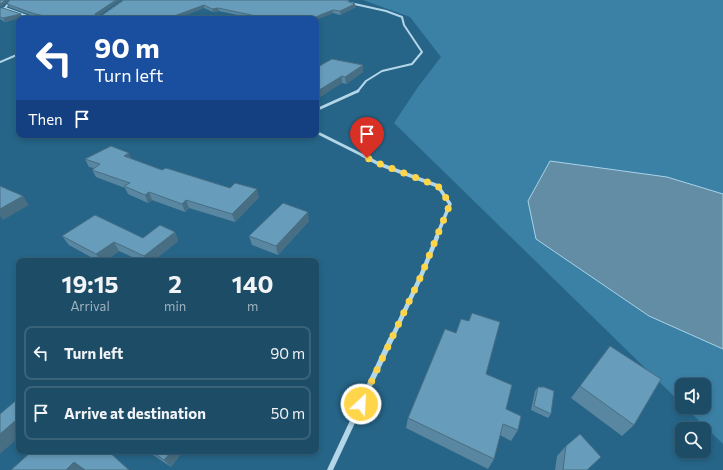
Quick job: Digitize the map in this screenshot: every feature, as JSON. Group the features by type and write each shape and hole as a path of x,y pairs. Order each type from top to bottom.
{"street":[{"path":"0,10 5,8 11,0"},
{"path":"103,15 125,0"},
{"path":"319,109 356,93 366,81 382,71 412,64 422,52 404,25 402,17 345,0"},
{"path":"5,8 27,16"},
{"path":"0,62 16,55"},
{"path":"319,134 380,164 438,186 450,204 421,276 330,470"}],"shaded area":[{"path":"363,0 723,0 723,444 711,432 711,422 700,422 692,414 711,414 711,378 675,378 675,397 394,123 418,87 441,57 410,17"},
{"path":"550,161 667,177 723,194 723,349 649,316 536,239 528,201"}],"building":[{"path":"0,0 5,0 0,4"},
{"path":"10,0 116,0 95,14 95,16 45,16 7,4"},
{"path":"124,0 346,0 355,4 340,11 333,10 318,16 256,16 218,8 212,9 204,5 174,16 101,16"},
{"path":"0,8 21,14 3,18 0,17"},
{"path":"332,59 363,65 345,77 342,76 319,90 319,66"},
{"path":"111,146 129,153 124,156 162,170 166,168 230,188 235,183 257,189 232,214 186,200 182,204 149,192 145,195 124,186 130,183 92,170 100,164 85,159"},
{"path":"0,186 23,196 0,209"},
{"path":"283,203 308,212 276,246 249,236"},
{"path":"95,215 143,238 160,225 175,232 144,256 114,242 96,254 62,236"},
{"path":"472,313 500,322 486,374 512,385 506,409 521,416 518,430 503,424 494,459 408,418 445,329 456,333 461,319 469,321"},
{"path":"610,346 661,379 634,425 580,386"},
{"path":"538,387 544,387 554,391 551,414 534,406"},
{"path":"16,401 16,422 0,434 0,414"},
{"path":"580,434 601,457 587,470 563,470 566,446"},
{"path":"29,454 111,454 129,470 85,470 74,462 66,470 11,470"},
{"path":"155,454 169,454 164,460"}],"route":[{"path":"361,404 421,276 450,204 438,186 367,158"}]}
